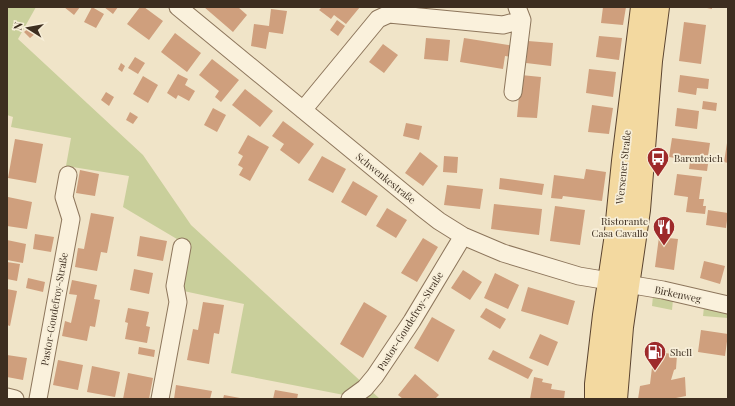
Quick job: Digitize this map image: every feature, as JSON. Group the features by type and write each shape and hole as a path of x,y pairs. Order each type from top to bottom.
{"main road":[{"name":"Wersener Straße","path":"616,399 619,283 616,233 642,7"},
{"name":"Wersener Straße","path":"596,399 596,384 604,315 619,283 639,210 651,61 658,7"}],"street":[{"name":"Schwenkestraße","path":"178,7 421,207 463,236 485,246 537,264 579,276 619,283"},
{"path":"303,110 378,19 389,14 413,11 503,25 520,13"},
{"path":"513,92 520,13"},
{"name":"Pastor-Goudefroy-Straße","path":"38,399 71,220 64,197 68,174"},
{"name":"Pastor-Goudefroy-Straße","path":"350,399 365,388 375,376 412,321 463,236"},
{"path":"160,399 178,302 175,286 182,247"},
{"name":"Birkenweg","path":"619,283 662,290 728,306"},
{"path":"7,397 15,399"}],"green space":[{"path":"7,7 36,7 18,39 143,155 191,225 380,399 348,399 344,395 231,373 244,304 179,290 187,245 123,207 129,176 66,166 71,138 11,127 13,117 7,115"},
{"path":"653,296 673,300 672,310 652,306"},
{"path":"704,307 728,312 728,318 703,316"}],"building":[{"path":"64,7 80,7 74,15"},
{"path":"92,7 104,14 96,28 84,22"},
{"path":"104,7 118,7 113,14"},
{"path":"140,7 144,7 163,21 149,40 127,24"},
{"path":"204,7 238,7 247,15 233,32"},
{"path":"322,7 360,7 346,24 334,15 331,19 319,10"},
{"path":"603,7 626,7 623,25 601,23"},
{"path":"271,9 287,11 283,34 269,32 266,49 251,46 254,24 269,26"},
{"path":"337,20 345,26 338,36 330,30"},
{"path":"684,22 706,25 701,64 679,61"},
{"path":"30,27 36,33 30,38 24,32"},
{"path":"175,33 201,53 187,72 161,52"},
{"path":"599,36 622,38 619,60 596,57"},
{"path":"426,38 450,40 448,61 424,59"},
{"path":"464,38 514,46 512,57 505,56 503,69 460,62"},
{"path":"528,41 553,43 551,66 526,63"},
{"path":"383,44 398,55 384,73 369,62"},
{"path":"135,57 145,63 138,74 128,68"},
{"path":"212,59 239,80 221,102 215,97 219,91 199,75"},
{"path":"121,63 125,66 122,72 118,69"},
{"path":"589,69 616,72 613,97 586,93"},
{"path":"178,74 188,79 185,85 195,91 189,101 178,95 176,99 167,93"},
{"path":"521,75 541,77 537,118 517,117"},
{"path":"680,75 709,79 708,89 697,88 696,95 678,92"},
{"path":"143,76 158,85 148,103 133,94"},
{"path":"245,89 273,111 260,127 232,105"},
{"path":"106,92 114,97 109,106 101,100"},
{"path":"703,101 717,103 716,111 702,109"},
{"path":"592,105 613,108 609,134 588,132"},
{"path":"213,108 226,115 217,132 204,125"},
{"path":"677,108 699,111 697,129 675,126"},
{"path":"130,112 138,117 133,124 126,120"},
{"path":"283,121 314,144 299,164 280,150 284,144 272,136"},
{"path":"406,123 422,126 419,140 403,136"},
{"path":"248,135 269,147 250,181 239,175 243,168 238,165 243,156 238,153"},
{"path":"672,138 710,143 708,156 702,155 701,162 669,157"},
{"path":"15,139 43,144 36,183 8,178"},
{"path":"728,143 728,163 724,162"},
{"path":"420,152 438,166 423,186 405,173"},
{"path":"322,156 346,169 333,193 308,180"},
{"path":"444,156 458,157 457,173 443,172"},
{"path":"690,162 708,164 707,171 689,169"},
{"path":"586,169 606,172 602,201 563,196 562,199 551,198 554,175 584,179"},
{"path":"80,170 99,174 95,196 76,193"},
{"path":"677,174 702,177 699,199 704,199 703,206 706,206 705,214 686,212 688,197 674,195"},
{"path":"500,178 544,184 542,195 499,189"},
{"path":"353,181 378,196 366,216 341,202"},
{"path":"447,185 483,189 480,209 444,205"},
{"path":"8,197 32,202 27,229 7,226"},
{"path":"494,204 542,209 539,235 491,229"},
{"path":"555,206 585,210 580,245 550,241"},
{"path":"387,208 407,220 396,238 376,226"},
{"path":"708,210 728,213 726,228 706,225"},
{"path":"91,213 114,217 107,253 101,252 97,271 75,267 78,248 84,249"},
{"path":"35,234 54,237 51,252 33,249"},
{"path":"140,236 167,241 163,261 137,256"},
{"path":"659,237 678,239 674,270 655,267"},
{"path":"423,238 438,247 417,282 401,273"},
{"path":"7,240 26,244 23,263 7,260"},
{"path":"704,261 725,266 720,284 700,278"},
{"path":"7,262 20,264 17,281 7,279"},
{"path":"134,269 153,273 149,294 130,290"},
{"path":"463,270 482,282 470,300 451,288"},
{"path":"495,273 519,285 508,309 484,298"},
{"path":"28,278 45,282 43,292 26,288"},
{"path":"72,280 97,285 94,299 100,300 95,327 90,326 87,341 62,336 65,321 71,323 77,295 69,294"},
{"path":"528,287 575,301 568,325 521,311"},
{"path":"7,289 17,291 10,326 7,325"},
{"path":"203,302 224,305 219,334 214,333 209,364 187,360 193,329 198,330"},
{"path":"364,302 387,316 363,358 340,344"},
{"path":"128,308 149,312 146,326 150,327 147,343 125,339 128,323 125,322"},
{"path":"486,308 506,319 500,329 480,317"},
{"path":"432,317 455,330 438,362 414,348"},
{"path":"701,330 728,334 725,356 698,352"},
{"path":"540,334 558,342 548,366 529,358"},
{"path":"139,347 155,350 154,357 138,354"},
{"path":"493,350 533,370 528,379 488,359"},
{"path":"654,351 677,355 676,369 674,370 671,380 685,377 686,396 671,399 638,399 640,386 650,384"},
{"path":"7,355 27,358 23,380 7,377"},
{"path":"58,360 83,365 78,390 53,385"},
{"path":"92,366 120,372 115,397 87,392"},
{"path":"128,373 153,378 149,399 123,399"},
{"path":"415,374 439,395 435,399 403,399 398,395"},
{"path":"534,377 543,379 542,382 552,384 551,389 565,391 564,399 530,399"},
{"path":"176,385 212,391 210,399 174,399"},
{"path":"275,390 298,394 297,399 273,399"},
{"path":"224,395 240,398 240,399 223,399"}],"place":[{"name":"Barenteich","path":"658,178"},
{"name":"Ristorante Casa Cavallo","path":"664,246"},
{"name":"Shell","path":"655,372"}]}
